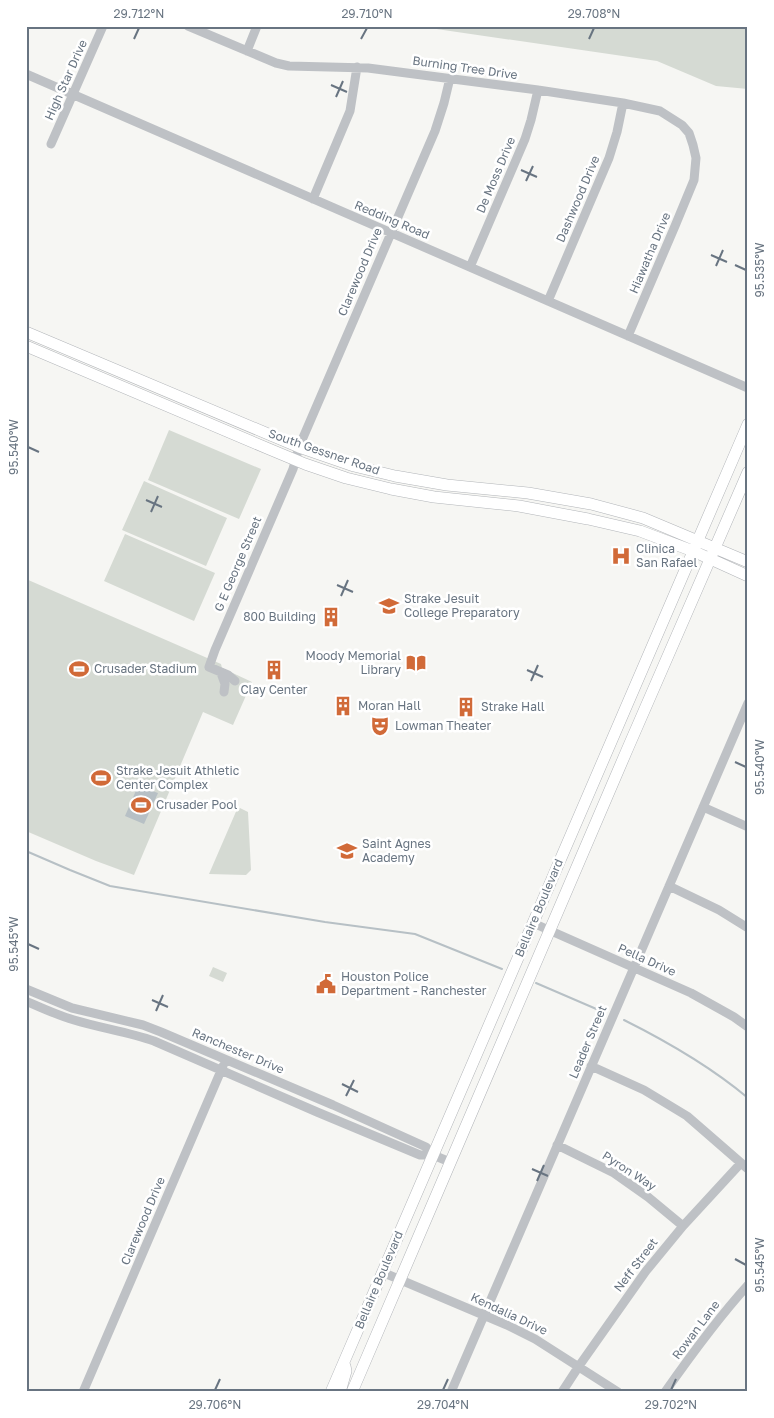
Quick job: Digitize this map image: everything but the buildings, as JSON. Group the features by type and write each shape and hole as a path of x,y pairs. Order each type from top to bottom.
{"main road":[{"name":"South Gessner Road","path":"26,332 299,447 354,466 395,476 446,485 528,493 591,504 643,518 712,554 748,576"},
{"path":"52,357 58,345"},
{"name":"South Gessner Road","path":"26,346 205,422 346,478 434,497 519,506 588,519 695,546"},
{"path":"128,390 133,377"},
{"path":"205,422 211,410"},
{"name":"Bellaire Boulevard","path":"331,1392 748,424"},
{"name":"Bellaire Boulevard","path":"352,1392 748,472"},
{"path":"588,519 591,504"},
{"name":"South Gessner Road","path":"712,554 748,562"},
{"path":"625,708 642,715"},
{"path":"578,819 595,826"},
{"path":"340,1392 346,1371 344,1362"}],"street":[{"name":"High Star Drive","path":"52,144 103,26"},
{"name":"Burning Tree Drive","path":"188,26 276,63 289,66 357,67 450,78 623,103 660,111 682,125 689,133 696,158 694,180"},
{"path":"247,50 257,26"},
{"path":"313,199 347,121 357,67"},
{"name":"Redding Road","path":"26,74 748,388"},
{"name":"Clarewood Drive","path":"296,459 299,447 435,131 450,78"},
{"name":"De Moss Drive","path":"470,267 525,139 538,90"},
{"name":"Dashwood Drive","path":"548,301 609,158 623,103"},
{"name":"Hiawatha Drive","path":"628,336 694,180"},
{"name":"G E George Street","path":"224,692 225,684 221,673 209,667 296,459"},
{"path":"221,673 228,675 235,682"},
{"name":"Leader Street","path":"451,1392 748,703"},
{"path":"703,808 748,827"},
{"path":"669,886 720,910 748,928"},
{"name":"Pella Drive","path":"533,923 691,993 748,1027"},
{"name":"Ranchester Drive","path":"26,989 78,1010 143,1025 333,1104 426,1147 433,1155"},
{"path":"30,1002 38,994"},
{"name":"Ranchester Drive","path":"30,1002 76,1020 140,1036 422,1155 433,1155 450,1162"},
{"path":"140,1036 143,1025"},
{"name":"Clarewood Drive","path":"82,1392 226,1059"},
{"path":"591,1066 644,1090 687,1116 744,1166"},
{"path":"328,1116 333,1104"},
{"path":"372,1134 377,1125"},
{"name":"Pyron Way","path":"557,1145 614,1173 648,1197 683,1226"},
{"name":"Neff Street","path":"562,1392 646,1271 683,1226 744,1166"},
{"name":"Kendalia Drive","path":"382,1272 484,1315 535,1339 618,1392"},
{"name":"Rowan Lane","path":"665,1392 696,1348 748,1285"}],"shaded area":[{"path":"416,26 748,26 748,89 716,86 657,61"},
{"path":"169,430 261,469 239,519 148,480"},
{"path":"144,481 227,518 206,566 122,530"},
{"path":"125,534 215,573 194,621 104,581"},
{"name":"Strake Jesuit Athletic Center Complex","path":"26,579 221,664 222,668 252,682 233,725 203,712 134,875 26,831"},
{"name":"Crusader Pool","path":"138,786 158,793 144,824 125,816"},
{"path":"238,807 248,812 251,870 246,875 209,874"},
{"path":"213,967 227,973 223,982 209,976"}],"waterway":[{"path":"26,851 110,886 325,922 415,934 502,969"},
{"path":"536,983 601,1011"},
{"path":"624,1020 688,1055 719,1075 748,1098"}],"place":[{"name":"Clinica San Rafael","path":"621,556"},
{"name":"Strake Jesuit College Preparatory","path":"389,606"},
{"name":"800 Building","path":"331,617"},
{"name":"Moody Memorial Library","path":"416,663"},
{"name":"Crusader Stadium","path":"79,669"},
{"name":"Clay Center","path":"274,670"},
{"name":"Moran Hall","path":"343,706"},
{"name":"Strake Hall","path":"466,707"},
{"name":"Lowman Theater","path":"380,726"},
{"name":"Strake Jesuit Athletic Center Complex","path":"101,778"},
{"name":"Crusader Pool","path":"141,805"},
{"name":"Saint Agnes Academy","path":"347,851"},
{"name":"Houston Police Department - Ranchester","path":"326,984"}]}
